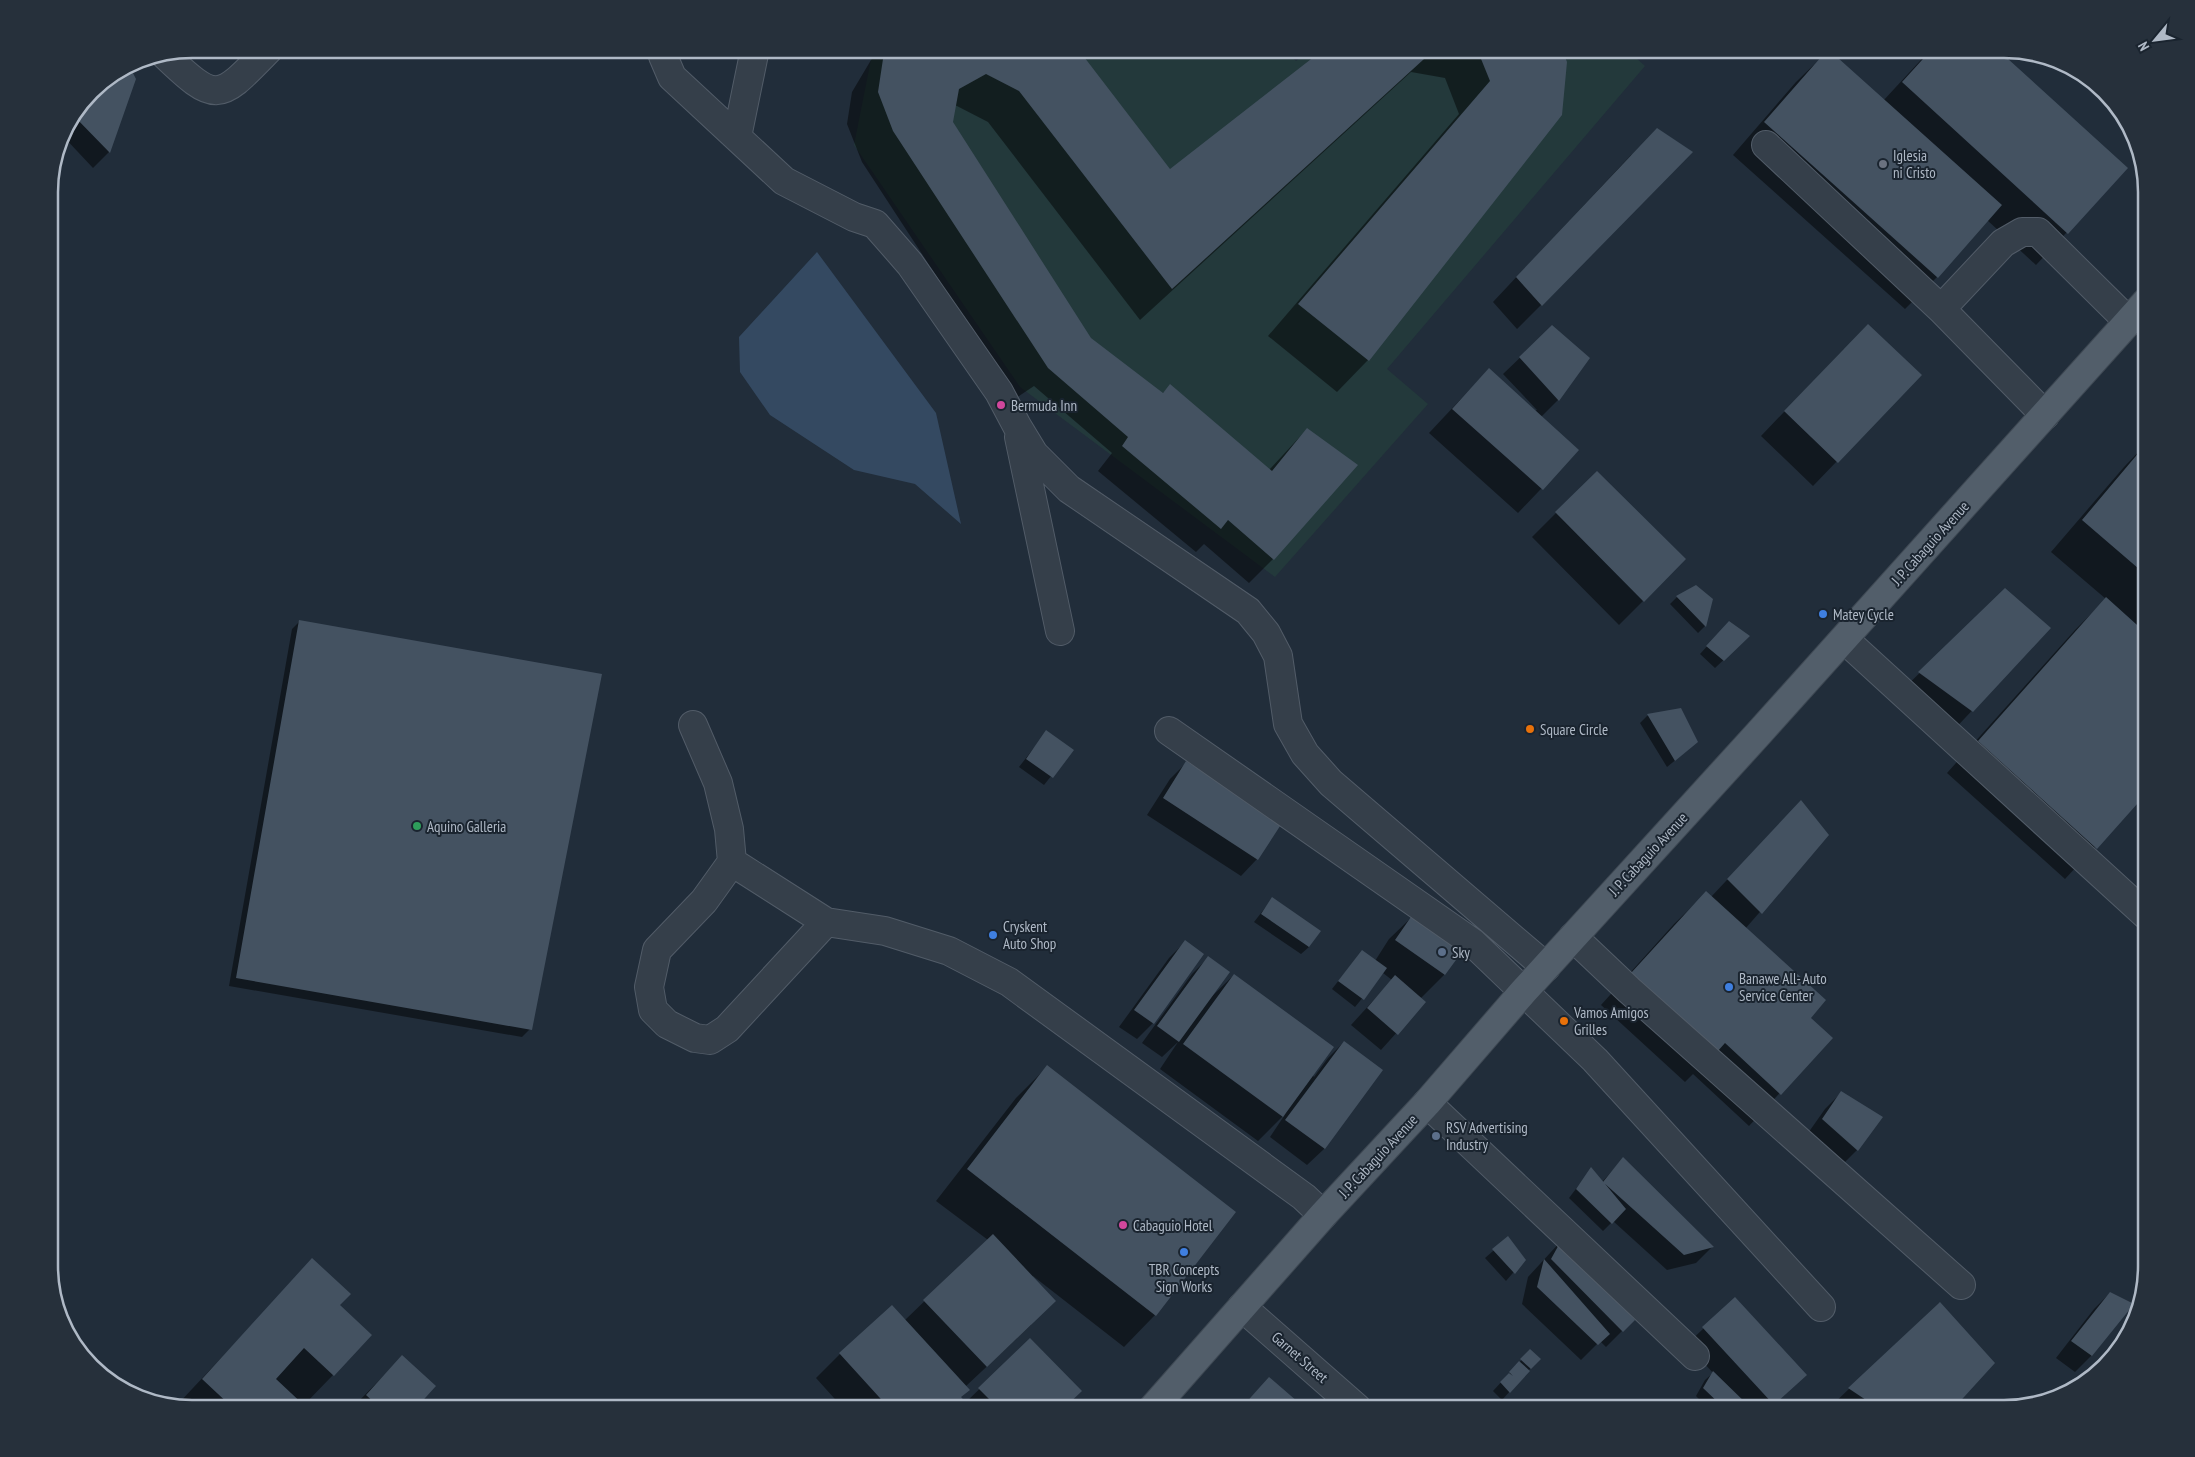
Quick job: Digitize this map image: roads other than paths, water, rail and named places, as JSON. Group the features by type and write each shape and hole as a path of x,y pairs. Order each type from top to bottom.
{"main road":[{"name":"J. P. Cabaguio Avenue","path":"1161,1400 1242,1306 1427,1103 1523,992 1844,639 2137,312"}],"street":[{"path":"170,60 193,82 206,90 220,91 240,78 260,58"},
{"path":"664,58 672,77 784,181 854,217 875,224 910,264 999,392 1034,454 1069,489 1248,611 1266,633 1278,656 1288,724 1305,754 1331,783 1546,967"},
{"path":"737,137 753,58"},
{"path":"1766,145 1941,309 2045,415"},
{"path":"1941,309 2003,243 2022,232 2038,232 2137,312"},
{"path":"1017,426 1060,631"},
{"path":"1844,639 2138,908"},
{"path":"693,725 718,783 729,829 732,862 704,901 657,950 649,987 653,1010 667,1024 695,1038 710,1040 727,1030 826,922"},
{"path":"1168,731 1472,943 1595,1060 1821,1307"},
{"path":"732,862 826,922 885,931 949,951 1009,982 1304,1197 1324,1216"},
{"path":"1573,937 1644,1003 1961,1285"},
{"path":"1427,1103 1695,1356"},
{"name":"Garnet Street","path":"1242,1306 1348,1400"}],"water":[{"path":"817,252 936,413 961,524 915,484 854,470 770,415 740,372 739,337"}],"place":[{"name":"Iglesia ni Cristo","path":"1883,164"},
{"name":"Bermuda Inn","path":"1001,405"},
{"name":"Matey Cycle","path":"1823,614"},
{"name":"Square Circle","path":"1530,729"},
{"name":"Aquino Galleria","path":"417,826"},
{"name":"Cryskent Auto Shop","path":"993,935"},
{"name":"Sky","path":"1442,952"},
{"name":"Banawe All- Auto Service Center","path":"1729,987"},
{"name":"Vamos Amigos Grilles","path":"1564,1021"},
{"name":"RSV Advertising Industry","path":"1436,1136"},
{"name":"Cabaguio Hotel","path":"1123,1225"},
{"name":"TBR Concepts Sign Works","path":"1184,1252"}]}
